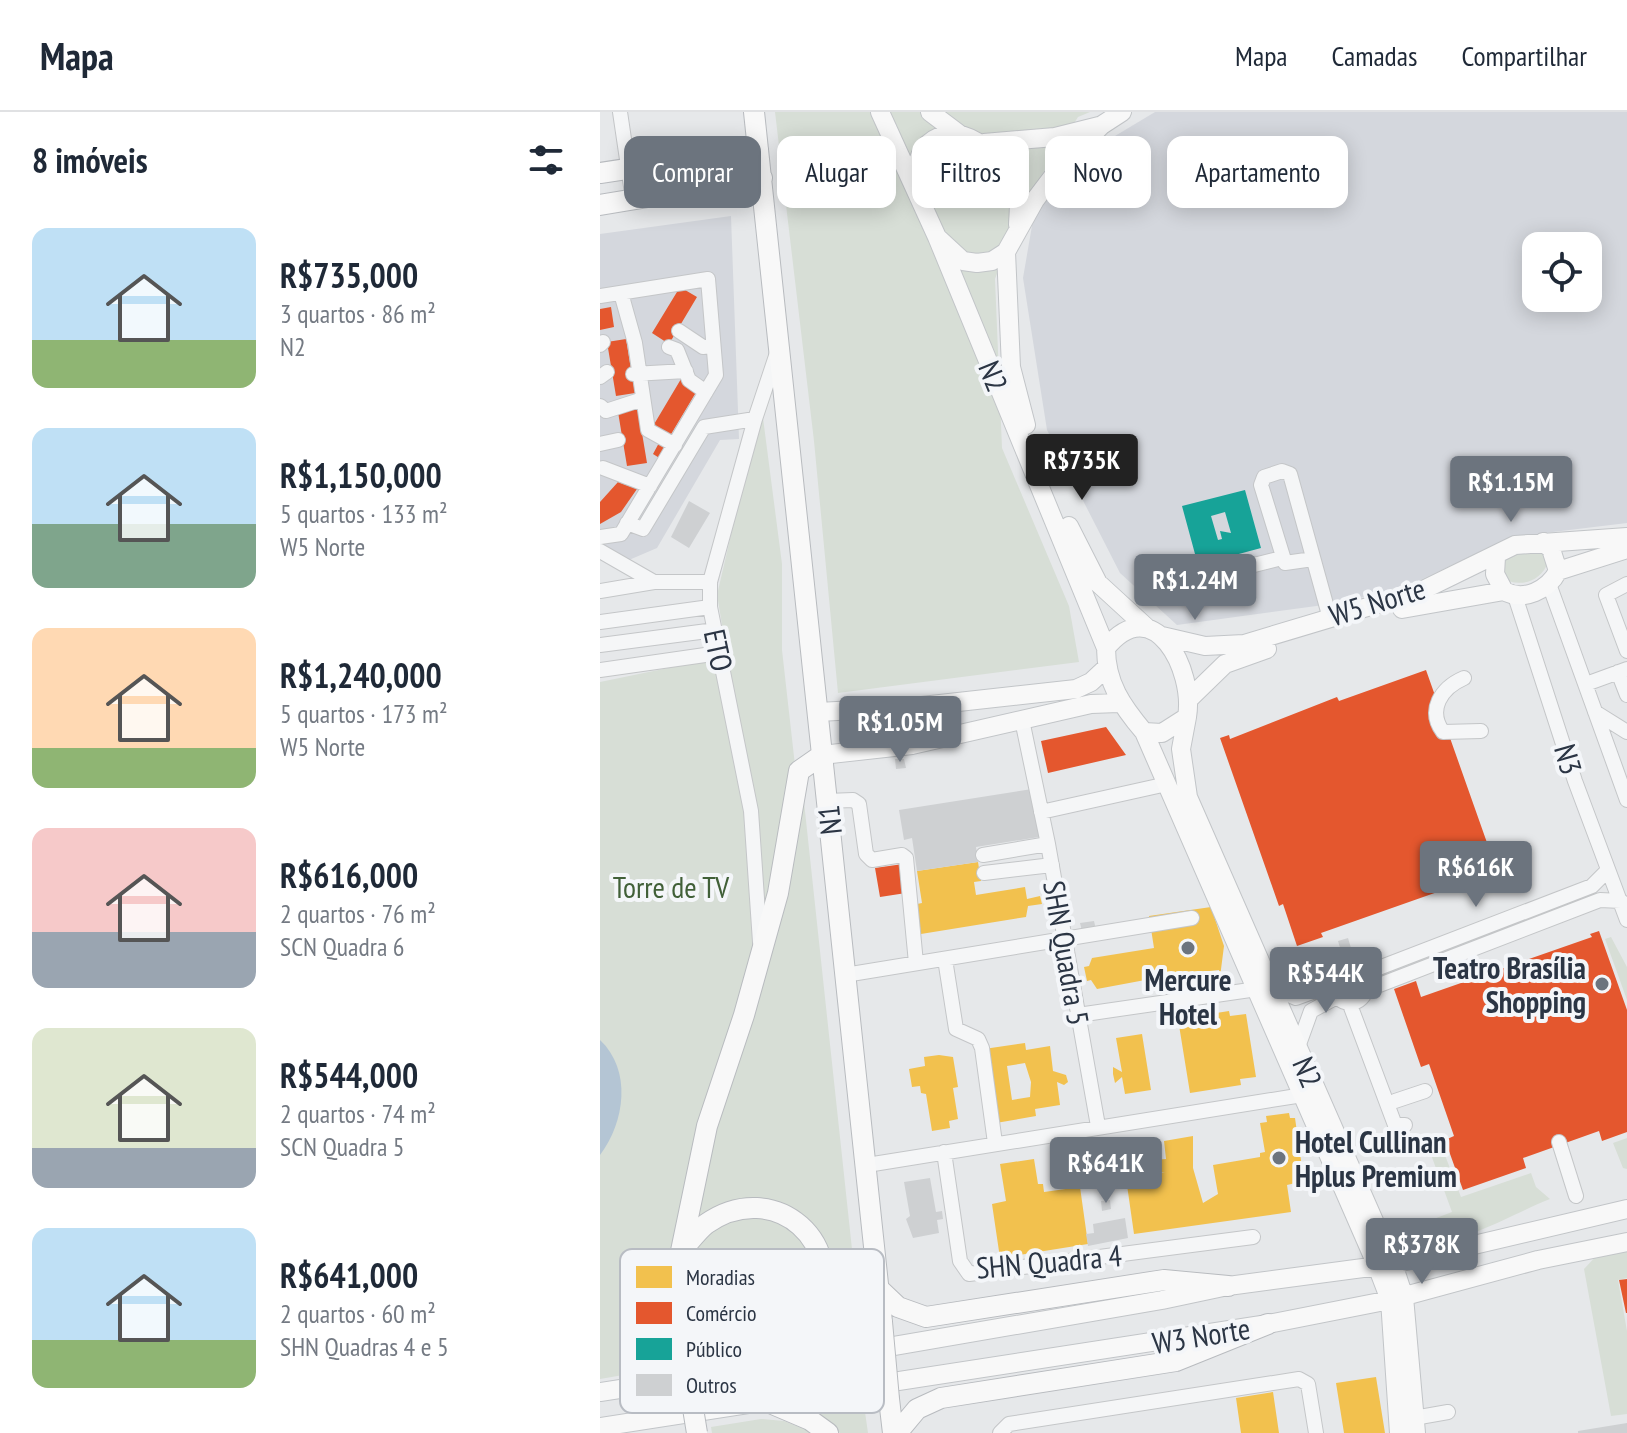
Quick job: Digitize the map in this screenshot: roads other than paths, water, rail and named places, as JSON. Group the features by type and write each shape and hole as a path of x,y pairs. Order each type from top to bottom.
{"highway":[{"name":"N1","path":"754,112 757,136"},
{"path":"600,173 624,169"},
{"name":"N1","path":"761,171 777,352 875,1249"},
{"path":"600,205 624,201"},
{"path":"681,1249 707,1126 762,954 778,893 799,771 822,755"},
{"path":"683,1249 706,1224 725,1215 760,1208 781,1212 794,1219 817,1249"},
{"path":"884,1294 898,1307 926,1317 1164,1280 1228,1286"},
{"path":"895,1433 917,1409 941,1398 1176,1361 1268,1324"},
{"name":"N1","path":"884,1344 895,1433"},
{"path":"694,1413 697,1433"},
{"path":"794,1413 828,1433"}],"main road":[{"path":"880,112 912,182"},
{"path":"930,112 965,136"},
{"path":"924,208 937,237 963,261 992,261 1006,252 1035,200 1060,167 1102,125 1122,112"},
{"path":"1029,139 1055,137 1102,125"},
{"path":"944,136 959,134"},
{"path":"1017,232 1018,208"},
{"name":"N2","path":"937,237 1106,648"},
{"name":"N2","path":"1006,252 1011,367 1026,427 1089,569 1154,631"},
{"path":"1627,537 1515,545 1496,557 1495,574 1510,593 1528,595 1554,578 1627,549"},
{"path":"1543,542 1555,557 1554,578"},
{"name":"W5 Norte","path":"1154,631 1205,646 1244,644 1329,615 1389,602 1496,557"},
{"name":"W5 Norte","path":"1188,707 1225,664 1296,638 1424,603 1510,593"},
{"path":"1125,630 1154,631 1175,651 1188,707 1162,733 1144,732 1119,703 1106,668 1106,648 1125,630"},
{"path":"818,712 913,707 1076,689 1091,682 1106,668"},
{"path":"822,755 912,745 1091,704 1119,703"},
{"path":"912,745 904,724 913,707"},
{"name":"N2","path":"1188,707 1181,749 1188,797 1264,988 1385,1265 1397,1299 1415,1425"},
{"name":"N2","path":"1144,732 1264,988 1298,1047 1310,1094"},
{"name":"W3 Norte","path":"884,1346 1162,1300 1228,1286 1385,1265 1560,1222 1627,1209"},
{"path":"1560,1222 1556,1234 1562,1255"},
{"path":"1530,1229 1540,1243 1538,1260"},
{"name":"W3 Norte","path":"884,1385 1268,1324 1397,1299 1538,1260 1627,1242"},
{"name":"N2","path":"1397,1299 1399,1433"},
{"name":"W3 Norte","path":"600,1392 620,1389"},
{"path":"1398,1406 1415,1425"},
{"name":"W3 Norte","path":"600,1427 699,1413"}],"street":[{"path":"620,112 624,137"},
{"path":"600,296 708,279 708,346 716,375 702,390 695,418 621,534 600,537"},
{"path":"621,293 639,401 648,430 675,445"},
{"path":"679,331 708,346"},
{"path":"631,340 650,336"},
{"path":"636,374 683,374 708,346"},
{"path":"669,347 677,350 683,374 702,390"},
{"name":"ETO","path":"762,954 753,822 710,607 710,582 777,352"},
{"path":"610,406 639,401"},
{"path":"627,523 643,529 657,476 704,427 755,419"},
{"path":"600,444 618,440"},
{"path":"603,468 620,475 657,476"},
{"path":"1313,559 1289,564 1282,558 1261,485 1264,477 1282,471 1290,474 1329,615"},
{"path":"600,551 654,582"},
{"path":"1198,579 1282,558"},
{"path":"1554,578 1595,712 1625,779 1627,800"},
{"path":"600,591 654,582 710,582"},
{"path":"1627,584 1606,595 1627,651"},
{"name":"N3","path":"1510,593 1625,911"},
{"path":"600,622 710,607"},
{"path":"600,645 715,630"},
{"path":"600,670 719,653"},
{"path":"1588,688 1622,674 1627,695"},
{"path":"1464,678 1448,686 1435,709 1435,718 1443,732 1481,731"},
{"path":"1595,712 1627,732"},
{"path":"1022,720 1048,844"},
{"path":"1041,812 1167,784"},
{"path":"827,801 853,800 859,804 866,854 872,860 902,855 906,858 916,963"},
{"name":"SHN Quadra 5","path":"983,855 1048,844 1098,1126"},
{"path":"984,873 1052,865"},
{"path":"1298,1047 1311,1011 1339,995 1348,973 1363,974 1541,896 1592,886 1615,877"},
{"path":"1078,1015 1264,988 1296,998 1367,994 1369,989 1600,900 1625,911"},
{"path":"845,975 1192,918"},
{"path":"945,959 956,1029 978,1039 982,1048 995,1143"},
{"path":"1363,974 1369,989"},
{"path":"1339,995 1395,1125 1405,1125"},
{"path":"1395,1101 1425,1091"},
{"path":"867,1165 1310,1094"},
{"path":"1559,1142 1576,1196"},
{"name":"SHN Quadra 4","path":"944,1152 960,1261 969,1274 1253,1237"},
{"path":"1000,1433 1009,1424 1299,1379 1308,1384 1316,1433"},
{"path":"1415,1425 1448,1412"}],"water":[{"path":"600,1040 617,1066 621,1096 615,1127 600,1155"}],"place":[{"name":"Mercure Hotel","path":"1188,948"},
{"name":"Teatro Brasília Shopping","path":"1602,984"},
{"name":"Hotel Cullinan Hplus Premium","path":"1279,1158"}],"park label":[{"name":"Torre de TV","path":"671,886"}]}
